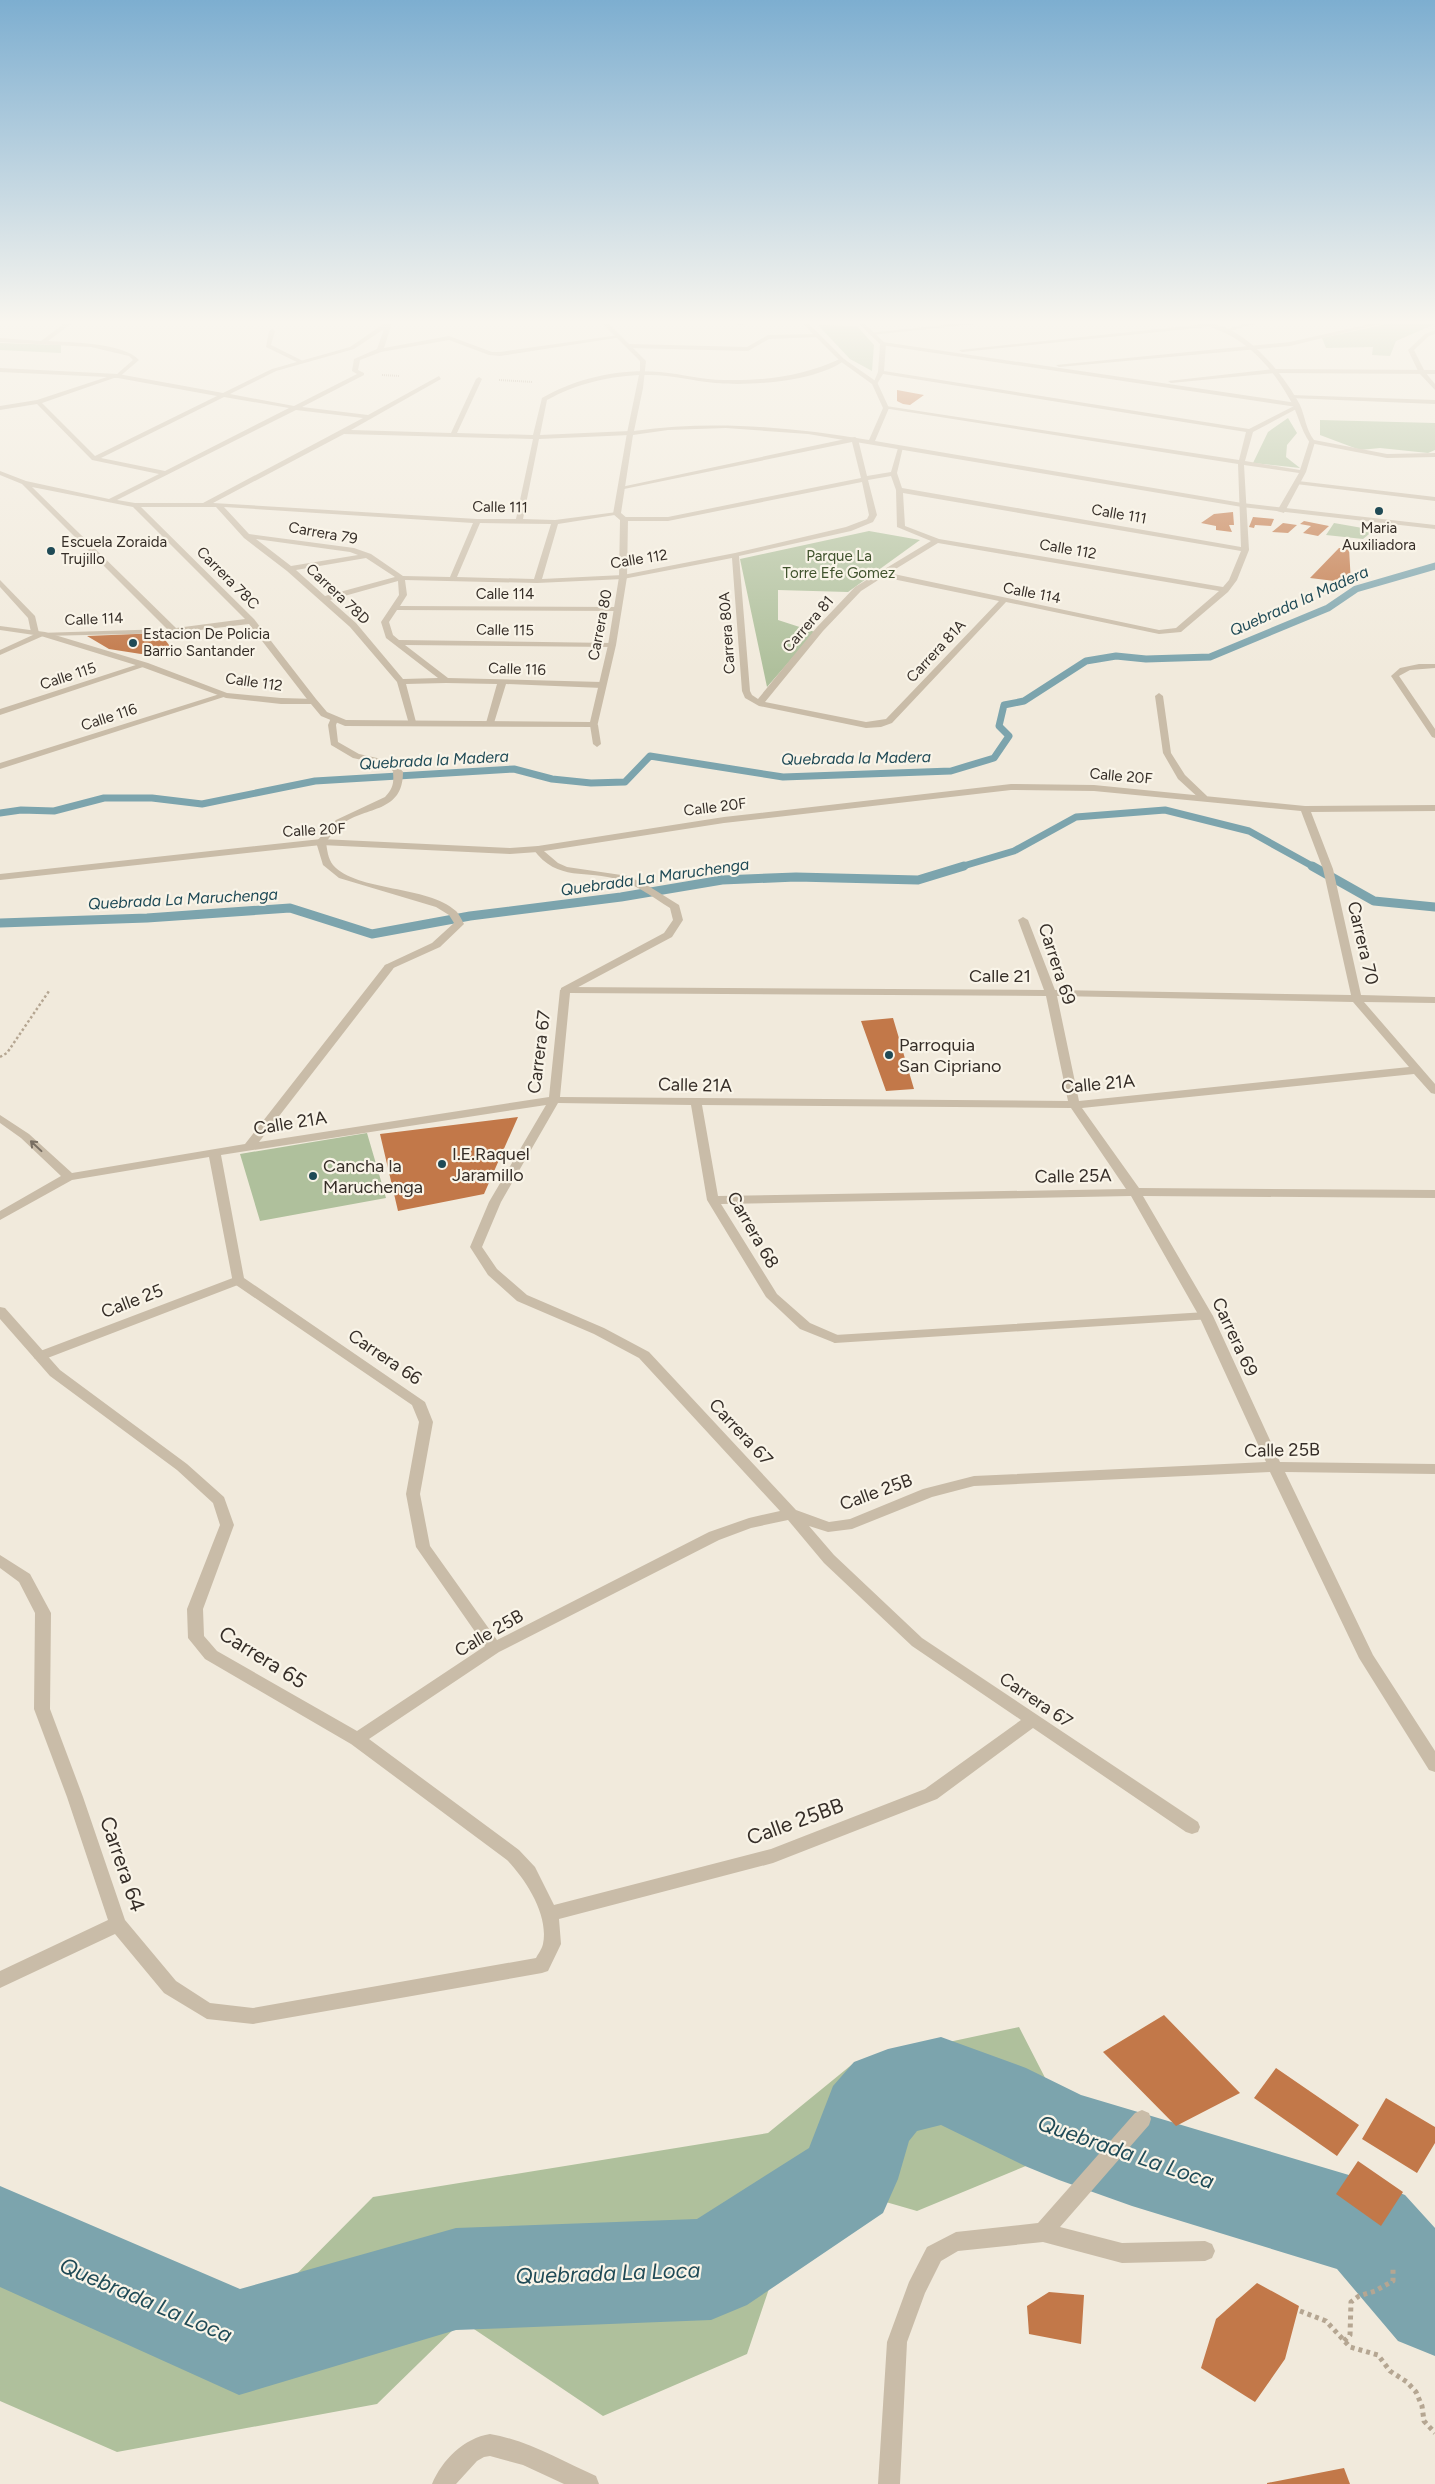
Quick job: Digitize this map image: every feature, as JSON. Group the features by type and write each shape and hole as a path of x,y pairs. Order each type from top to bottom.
{"street":[{"path":"74,439 94,459 165,473"},
{"path":"94,459 136,439"},
{"path":"110,501 234,439"},
{"path":"204,505 330,439"},
{"path":"519,521 536,439"},
{"path":"629,439 624,487 617,514 624,519 668,519 894,473"},
{"path":"624,487 855,439 1281,511 1435,527"},
{"name":"Calle 112","path":"326,599 401,578 537,581 623,578 735,555 848,528 870,520 873,515 855,439"},
{"path":"1082,439 1303,472"},
{"path":"1225,590 1233,580 1245,550 1241,464 1248,439"},
{"path":"1309,439 1312,442 1387,456 1435,455"},
{"path":"1281,511 1303,472 1312,442"},
{"path":"899,490 894,473 901,448"},
{"path":"0,473 24,483 174,631"},
{"path":"1298,482 1435,500"},
{"name":"Calle 111","path":"24,483 135,505 204,505 477,521 555,522 617,514"},
{"name":"Calle 111","path":"899,490 1245,550"},
{"name":"Calle 112","path":"899,490 901,527 907,531 937,541 1225,590"},
{"name":"Carrera 78C","path":"135,505 251,621 313,701"},
{"name":"Carrera 78D","path":"218,506 248,536 326,599 353,625 401,682 412,722"},
{"name":"Carrera 80","path":"597,744 594,724 612,645 623,578 624,519"},
{"path":"453,578 477,521"},
{"path":"537,581 555,522"},
{"name":"Carrera 79","path":"248,536 319,544 368,556 401,578"},
{"name":"Carrera 81","path":"759,703 858,589 937,541"},
{"name":"Carrera 80A","path":"735,555 746,690 748,696 759,703"},
{"path":"290,569 368,556"},
{"name":"Calle 114","path":"881,574 1002,601 1159,632 1178,630 1225,590"},
{"path":"401,578 403,595 385,622 389,636 446,680"},
{"path":"0,582 32,618 38,633"},
{"name":"Carrera 81A","path":"759,703 866,725 882,724 889,721 1002,601"},
{"name":"Calle 114","path":"393,608 617,609"},
{"name":"Calle 114","path":"0,653 38,633 174,631 251,621"},
{"name":"Calle 112","path":"0,628 38,633 145,666 226,695 281,702 313,701"},
{"name":"Calle 115","path":"397,642 612,645"},
{"name":"Calle 115","path":"0,712 145,666"},
{"path":"1435,666 1411,666 1399,670 1395,676 1435,735"},
{"name":"Calle 116","path":"401,682 446,680 602,685"},
{"path":"490,723 502,683"},
{"name":"Calle 116","path":"0,766 226,695"},
{"path":"1159,696 1167,753 1181,777 1204,798"},
{"path":"313,701 324,714 334,720 345,723 594,724"},
{"path":"249,1146 389,967 436,945 459,924 457,917 448,908 403,893 348,880 329,866 321,842 338,822 390,800 400,783 398,772 392,764 356,756 334,743 332,725 334,720"},
{"name":"Calle 20F","path":"0,877 321,842 510,851 538,849 724,820 1011,787 1094,788 1305,809 1435,808"},
{"name":"Carrera 70","path":"1305,809 1328,869 1357,1000 1435,1091"},
{"path":"538,849 547,862 565,870 616,876 638,884 675,907 678,920 668,935 565,990"},
{"name":"Carrera 69","path":"1023,920 1050,993 1074,1106 1135,1192 1206,1316 1366,1658 1435,1765"},
{"name":"Calle 21","path":"565,990 1050,993 1435,1000"},
{"name":"Carrera 67","path":"565,990 554,1100 495,1202 476,1247 492,1272 522,1298 599,1330 644,1355 792,1514 829,1559 917,1642 1192,1827"},
{"name":"Calle 21A","path":"0,1216 69,1177 249,1146 554,1100 1074,1106 1416,1070"},
{"name":"Carrera 68","path":"696,1103 713,1200 772,1297 805,1326 835,1339 1206,1316"},
{"path":"0,1118 25,1136 69,1177"},
{"path":"214,1152 238,1280"},
{"name":"Calle 25A","path":"713,1200 1135,1192 1435,1194"},
{"name":"Calle 25","path":"40,1356 238,1280"},
{"name":"Carrera 66","path":"238,1280 418,1402 426,1422 413,1494 423,1547 494,1648"},
{"name":"Carrera 65","path":"0,1311 55,1373 182,1467 219,1501 227,1525 195,1609 196,1638 211,1655 357,1739 512,1855 529,1872 550,1914 552,1944 542,1965"},
{"name":"Calle 25B","path":"357,1739 494,1648 714,1536 749,1523 792,1514 828,1527 852,1524 928,1493 974,1481 1275,1467 1435,1469"},
{"name":"Carrera 64","path":"0,1560 25,1578 43,1613 42,1709 76,1797 118,1924 170,1987 207,2011 253,2016 542,1965"},
{"name":"Calle 25BB","path":"550,1914 773,1856 931,1794 1033,1720"},
{"path":"0,1980 118,1924"},
{"path":"1043,2232 1077,2192 1125,2141 1142,2119"},
{"path":"888,2484 897,2342 916,2290 934,2254 956,2242 1043,2232 1122,2253 1205,2250"},
{"path":"443,2484 472,2452 489,2445 518,2454 588,2484"}],"path":[{"path":"0,1057 7,1053 49,991"},
{"path":"1344,2342 1350,2335 1351,2302 1360,2293 1374,2291 1383,2283 1394,2282 1393,2268"},
{"path":"1300,2311 1306,2316 1311,2315 1325,2319 1344,2342 1352,2348 1362,2352 1373,2352 1381,2356 1388,2370 1399,2379 1408,2383 1424,2407 1424,2421 1435,2433"}],"green space":[{"path":"1265,439 1292,439 1287,445 1286,457 1300,468 1253,463"},
{"path":"1330,439 1435,439 1435,450 1428,453 1380,448 1360,450"},
{"path":"1334,523 1374,530 1363,539 1326,535"},
{"name":"Parque La Torre Efe Gomez","path":"869,531 920,540 848,592 778,590 778,620 815,632 767,687 740,559"},
{"name":"Cancha la Maruchenga","path":"367,1133 386,1198 260,1221 240,1154"},
{"path":"1019,2027 1079,2144 917,2211 806,2179 747,2354 603,2416 462,2321 377,2404 117,2452 0,2401 0,2188 245,2326 373,2197 768,2133 855,2062"}],"building":[{"path":"1233,512 1234,525 1229,525 1232,532 1216,530 1216,526 1201,523 1214,514"},
{"path":"1253,517 1274,519 1271,526 1255,525 1254,528 1249,527"},
{"path":"1304,521 1329,526 1318,536 1303,533 1311,526 1300,524"},
{"path":"1283,523 1297,525 1288,533 1272,532"},
{"path":"1339,548 1349,548 1351,583 1310,578"},
{"name":"Estacion De Policia Barrio Santander","path":"160,633 172,649 141,654 109,649 87,636"},
{"name":"Parroquia San Cipriano","path":"893,1018 914,1089 886,1091 861,1021"},
{"name":"I.E.Raquel Jaramillo","path":"518,1117 484,1194 398,1211 380,1134"},
{"path":"1164,2015 1240,2093 1176,2126 1103,2052"},
{"path":"1276,2068 1359,2125 1337,2156 1254,2098"},
{"path":"1386,2098 1435,2127 1435,2143 1417,2173 1362,2139"},
{"path":"1358,2161 1403,2192 1381,2226 1336,2194"},
{"path":"1257,2283 1299,2306 1285,2359 1255,2402 1201,2368 1216,2319"},
{"path":"1049,2292 1084,2295 1081,2344 1029,2334 1027,2306"},
{"path":"1344,2468 1350,2484 1267,2484 1267,2483"}],"waterway":[{"name":"Quebrada la Madera","path":"0,813 21,810 54,811 104,798 152,798 202,804 315,781 514,769 552,779 591,783 625,782 650,756 783,777 951,771 994,758 1009,736 999,726 1004,705 1024,701 1086,661 1116,656 1146,659 1210,657 1328,608 1356,589 1435,566"},
{"name":"Quebrada La Maruchenga","path":"960,867 1014,851 1076,817 1165,810 1249,831 1314,867"},
{"name":"Quebrada La Maruchenga","path":"0,923 147,918 290,908 372,934 470,916 621,897 722,880 796,877 918,880 964,866"},
{"name":"Quebrada La Maruchenga","path":"1312,866 1374,901 1435,907"},
{"name":"Quebrada La Loca","path":"0,2236 239,2342 456,2279 711,2269 848,2179 867,2118 888,2093 941,2081 992,2100 1059,2134 1132,2159 1369,2230 1435,2304"}],"place":[{"name":"Maria Auxiliadora","path":"1379,511"},
{"name":"Escuela Zoraida Trujillo","path":"51,551"},
{"name":"Estacion De Policia Barrio Santander","path":"133,643"},
{"name":"Parroquia San Cipriano","path":"889,1055"},
{"name":"I.E.Raquel Jaramillo","path":"442,1164"},
{"name":"Cancha la Maruchenga","path":"313,1176"}]}
